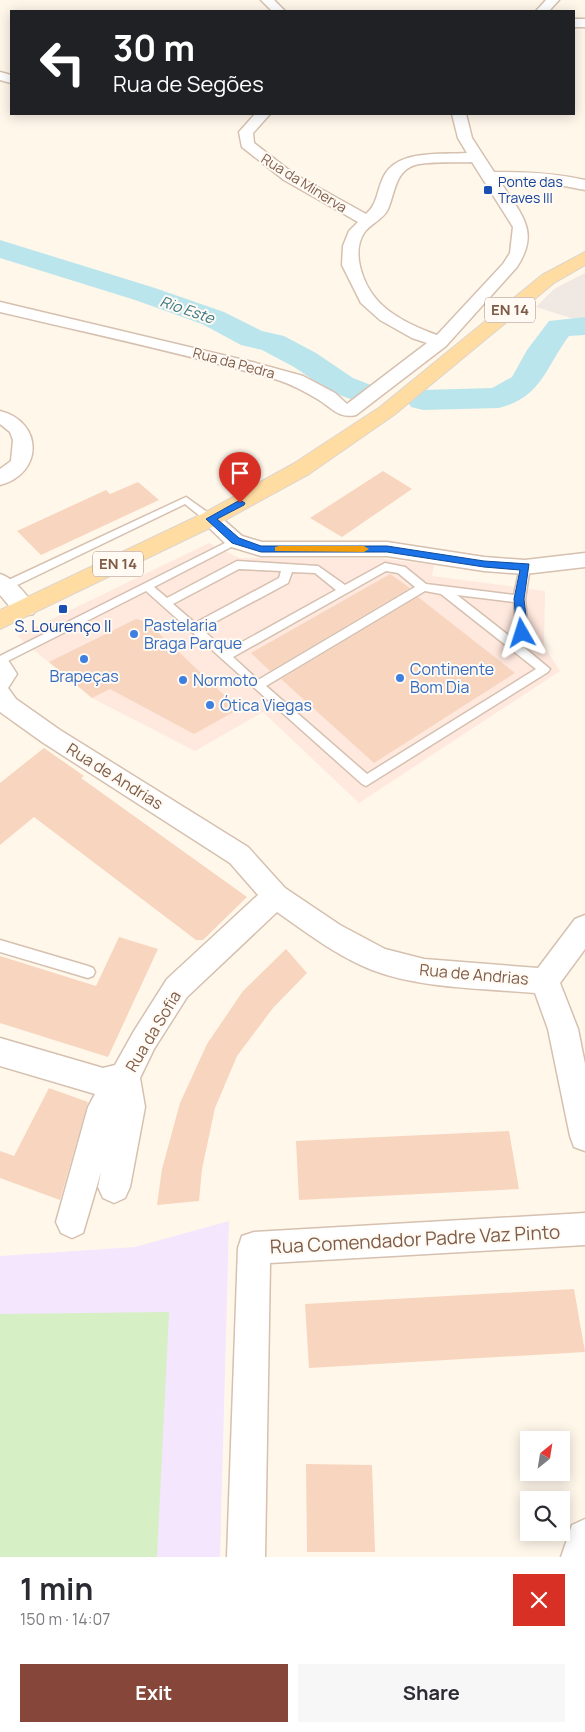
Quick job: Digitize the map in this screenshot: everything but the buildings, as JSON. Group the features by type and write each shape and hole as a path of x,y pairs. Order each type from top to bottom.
{"main road":[{"name":"EN 14","path":"0,620 210,519 301,469 387,411 446,349 548,279 580,262"}],"street":[{"path":"267,0 278,10"},
{"path":"543,10 553,0"},
{"name":"Rua da Minerva","path":"261,115 246,132 247,144 260,156 314,192 368,221"},
{"path":"459,115 465,138 521,227 518,253 509,268 446,349 386,316 370,303 350,265 351,246 357,231 380,210 391,176 400,168 419,160 476,157"},
{"path":"489,177 530,177 568,180 585,185"},
{"name":"Rua da Pedra","path":"0,307 297,380 328,397 338,407 349,411 446,349"},
{"path":"0,417 13,422 19,428 22,436 21,463 0,479"},
{"path":"210,519 235,541 261,549 387,549 484,564 525,567 585,560"},
{"path":"2,584 25,609"},
{"path":"0,666 5,674 0,682"},
{"name":"Rua de Andrias","path":"0,694 8,705 51,736 239,855 275,896 330,933 379,960 424,971 545,981 563,1029 585,1136"},
{"name":"Rua da Sofia","path":"0,1052 103,1082 125,1077 144,1040 177,988 275,896"},
{"path":"545,981 585,927"},
{"path":"114,1187 130,1107 125,1077"},
{"path":"72,1222 103,1107 125,1077"},
{"name":"Rua Comendador Padre Vaz Pinto","path":"246,1557 254,1248 585,1229"},
{"path":"580,1557 585,1538"}],"lane":[{"path":"2,584 186,500 210,519"},
{"path":"0,661 235,541"},
{"path":"166,603 237,565 318,570 343,590"},
{"path":"225,658 385,567 401,570 423,587 519,599"},
{"path":"514,645 522,633 519,599 525,567"},
{"path":"194,629 284,580 288,568"},
{"path":"148,587 225,658 366,781 544,669 444,591"},
{"path":"257,686 423,587"},
{"path":"0,946 88,972"}],"shaded area":[{"path":"585,273 585,319 571,318 536,307 554,289"},
{"path":"209,543 239,558 380,558 434,565 432,576 545,591 544,646 560,671 359,803 263,712 195,751 92,698 17,636"},
{"path":"229,1221 220,1557 0,1557 0,1256 135,1247"}],"green space":[{"path":"169,1312 157,1557 0,1557 0,1314"}],"waterway":[{"name":"Rio Este","path":"0,249 145,294 213,318 252,338 273,343 305,360 342,385 364,394"},
{"name":"Rio Este","path":"423,400 499,398 524,383 543,350 560,328 585,326"}],"slow traffic":[{"path":"279,549 364,549"}],"place":[{"name":"Ponte das Traves III","path":"488,190"},
{"name":"S. Lourenço II","path":"63,609"},
{"name":"Pastelaria Braga Parque","path":"134,634"},
{"name":"Brapeças","path":"84,659"},
{"name":"Continente Bom Dia","path":"400,678"},
{"name":"Normoto","path":"183,680"},
{"name":"Ótica Viegas","path":"210,705"}],"route":[{"path":"240,503 210,519 235,541 261,549 387,549 484,564 525,567 519,599 522,633"}]}
